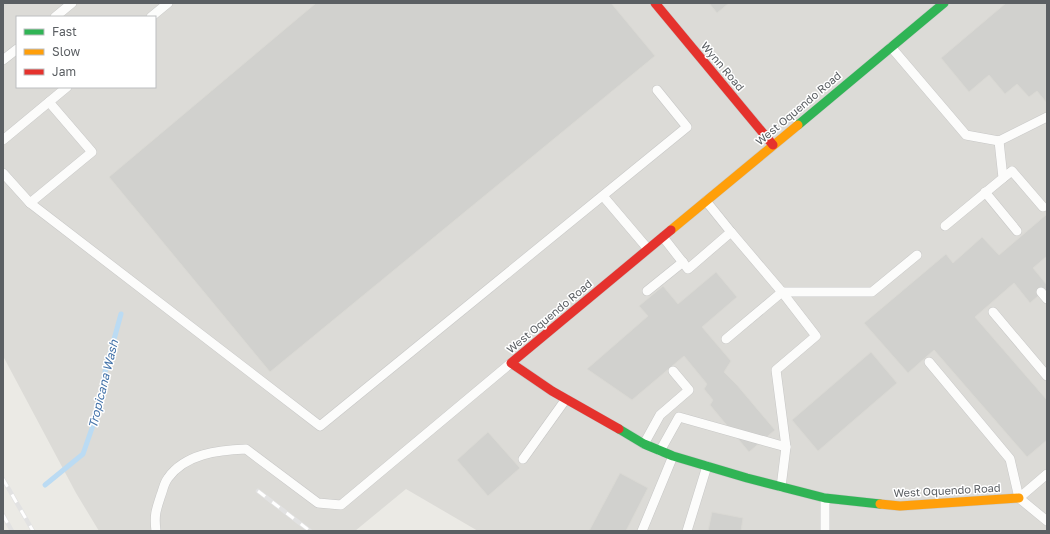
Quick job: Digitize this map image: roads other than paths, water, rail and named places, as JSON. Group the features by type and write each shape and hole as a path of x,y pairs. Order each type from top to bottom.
{"street":[{"name":"Wynn Road","path":"655,3 773,145"},
{"name":"West Oquendo Road","path":"944,3 930,11 891,47 511,363 566,400 644,444 673,456 781,487 825,498 900,506 1019,498"}],"lane":[{"path":"56,16 72,3"},
{"path":"152,16 168,3"},
{"path":"891,47 966,136 999,141 1047,117"},
{"path":"3,60 16,49"},
{"path":"3,140 66,88"},
{"path":"3,173 30,203 320,426 687,127 657,90"},
{"path":"30,203 92,152 49,102"},
{"path":"999,141 1003,178"},
{"path":"945,226 1012,171 1043,207"},
{"path":"985,192 1017,231"},
{"path":"603,196 648,249"},
{"path":"706,201 782,292 816,336 776,370 786,447 781,487"},
{"path":"663,237 688,269 731,232"},
{"path":"726,339 782,292 872,292 917,255"},
{"path":"647,291 683,262"},
{"path":"993,312 1047,376"},
{"path":"929,362 1010,458 1019,498 1047,522"},
{"path":"156,531 154,514 167,478 185,463 201,455 220,450 246,448 318,503 341,505 511,363"},
{"path":"644,444 660,415 689,390 673,371"},
{"path":"523,459 566,400"},
{"path":"660,451 679,417 786,447"},
{"path":"642,531 673,456"},
{"path":"687,531 707,466"},
{"path":"1019,498 1047,474"},
{"path":"825,498 825,531"}],"waterway":[{"name":"Tropicana Wash","path":"45,485 83,454 99,408 105,372 121,314"}],"railway":[{"path":"3,479 33,531"},
{"path":"258,491 310,531"},
{"path":"3,515 12,531"}]}
